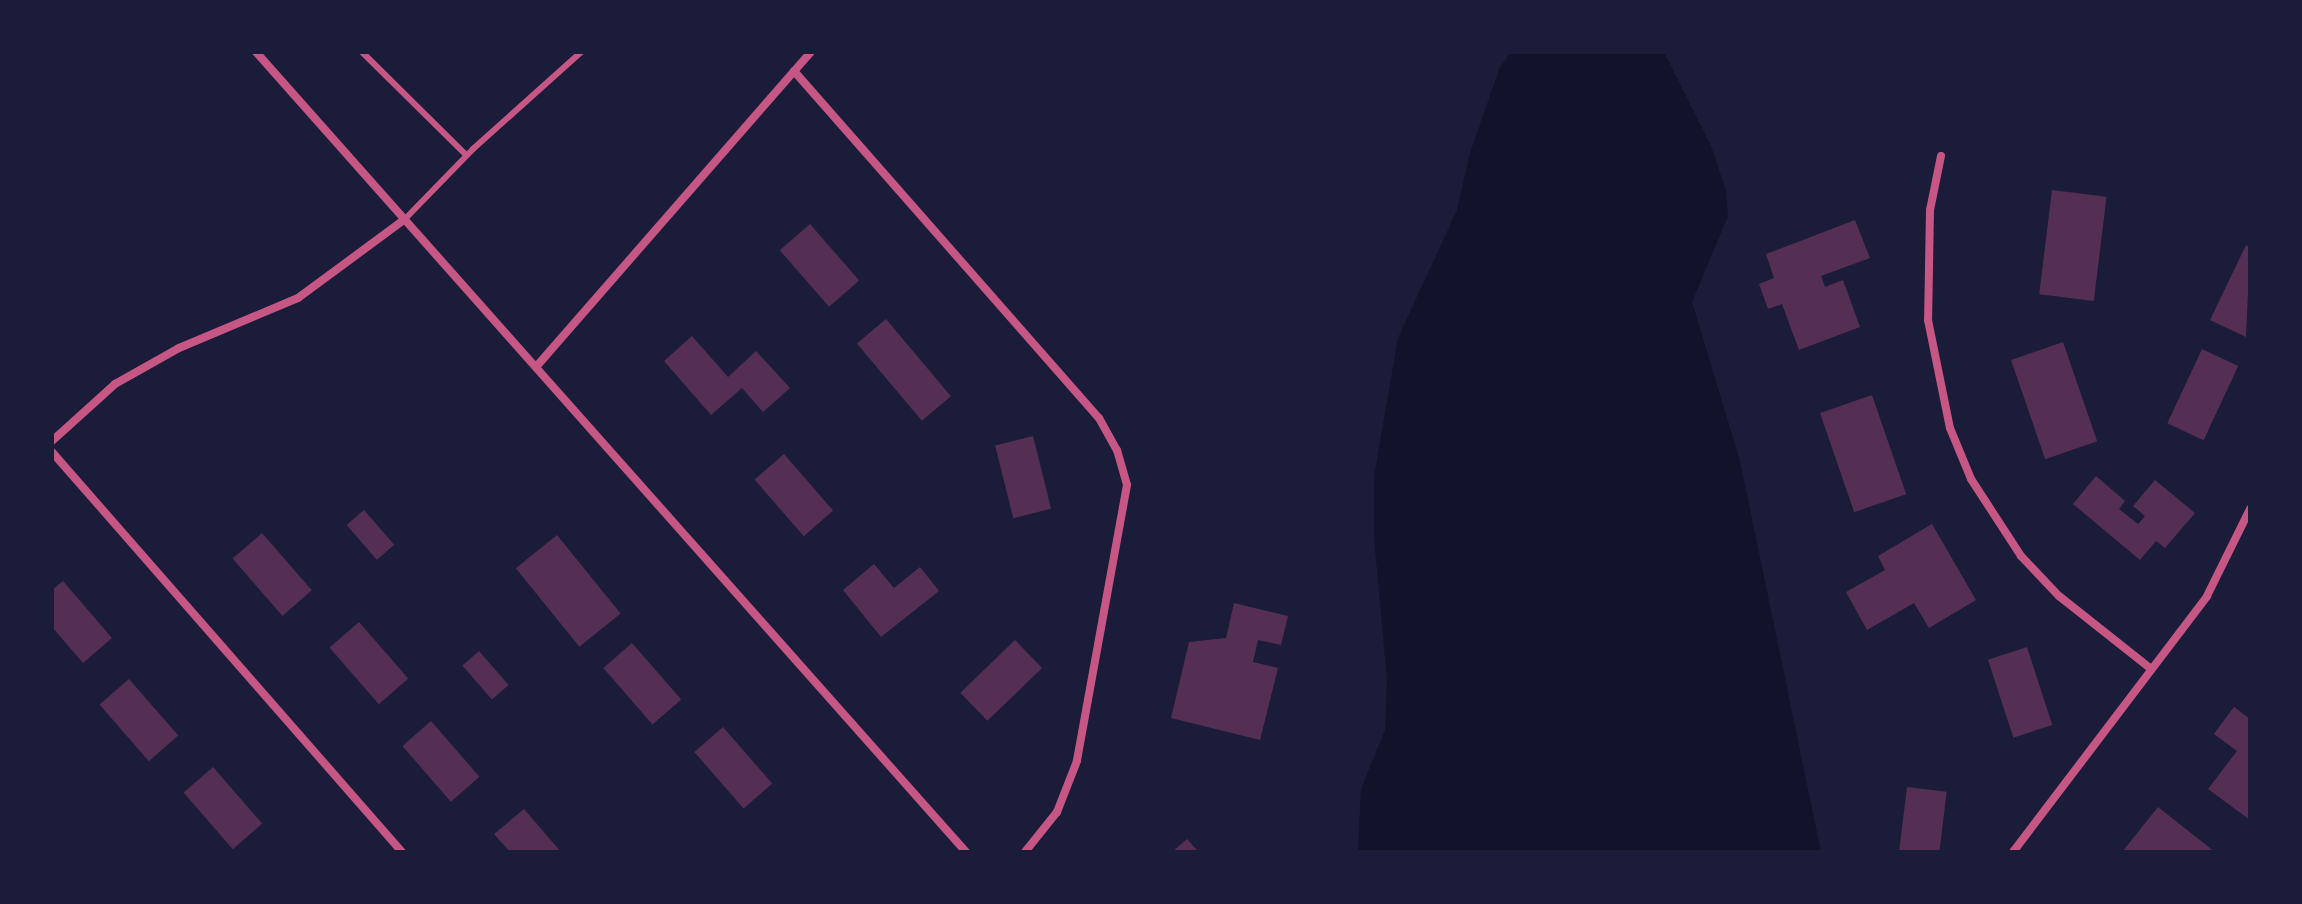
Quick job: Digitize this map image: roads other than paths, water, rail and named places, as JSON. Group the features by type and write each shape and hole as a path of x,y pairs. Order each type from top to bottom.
{"street":[{"path":"256,52 966,852"},
{"path":"536,367 811,52"},
{"path":"794,71 1099,418 1117,450 1127,485 1077,761 1057,812 1025,852"},
{"path":"1941,156 1929,224 1928,320 1936,375 1961,453 1988,511 2021,556 2059,596 2151,669"},
{"path":"52,441 115,384 179,348 298,298 405,219"},
{"path":"52,452 402,852"},
{"path":"2013,852 2226,565 2250,509"}],"lane":[{"path":"362,52 466,155"},
{"path":"405,219 466,155 581,52"}]}
